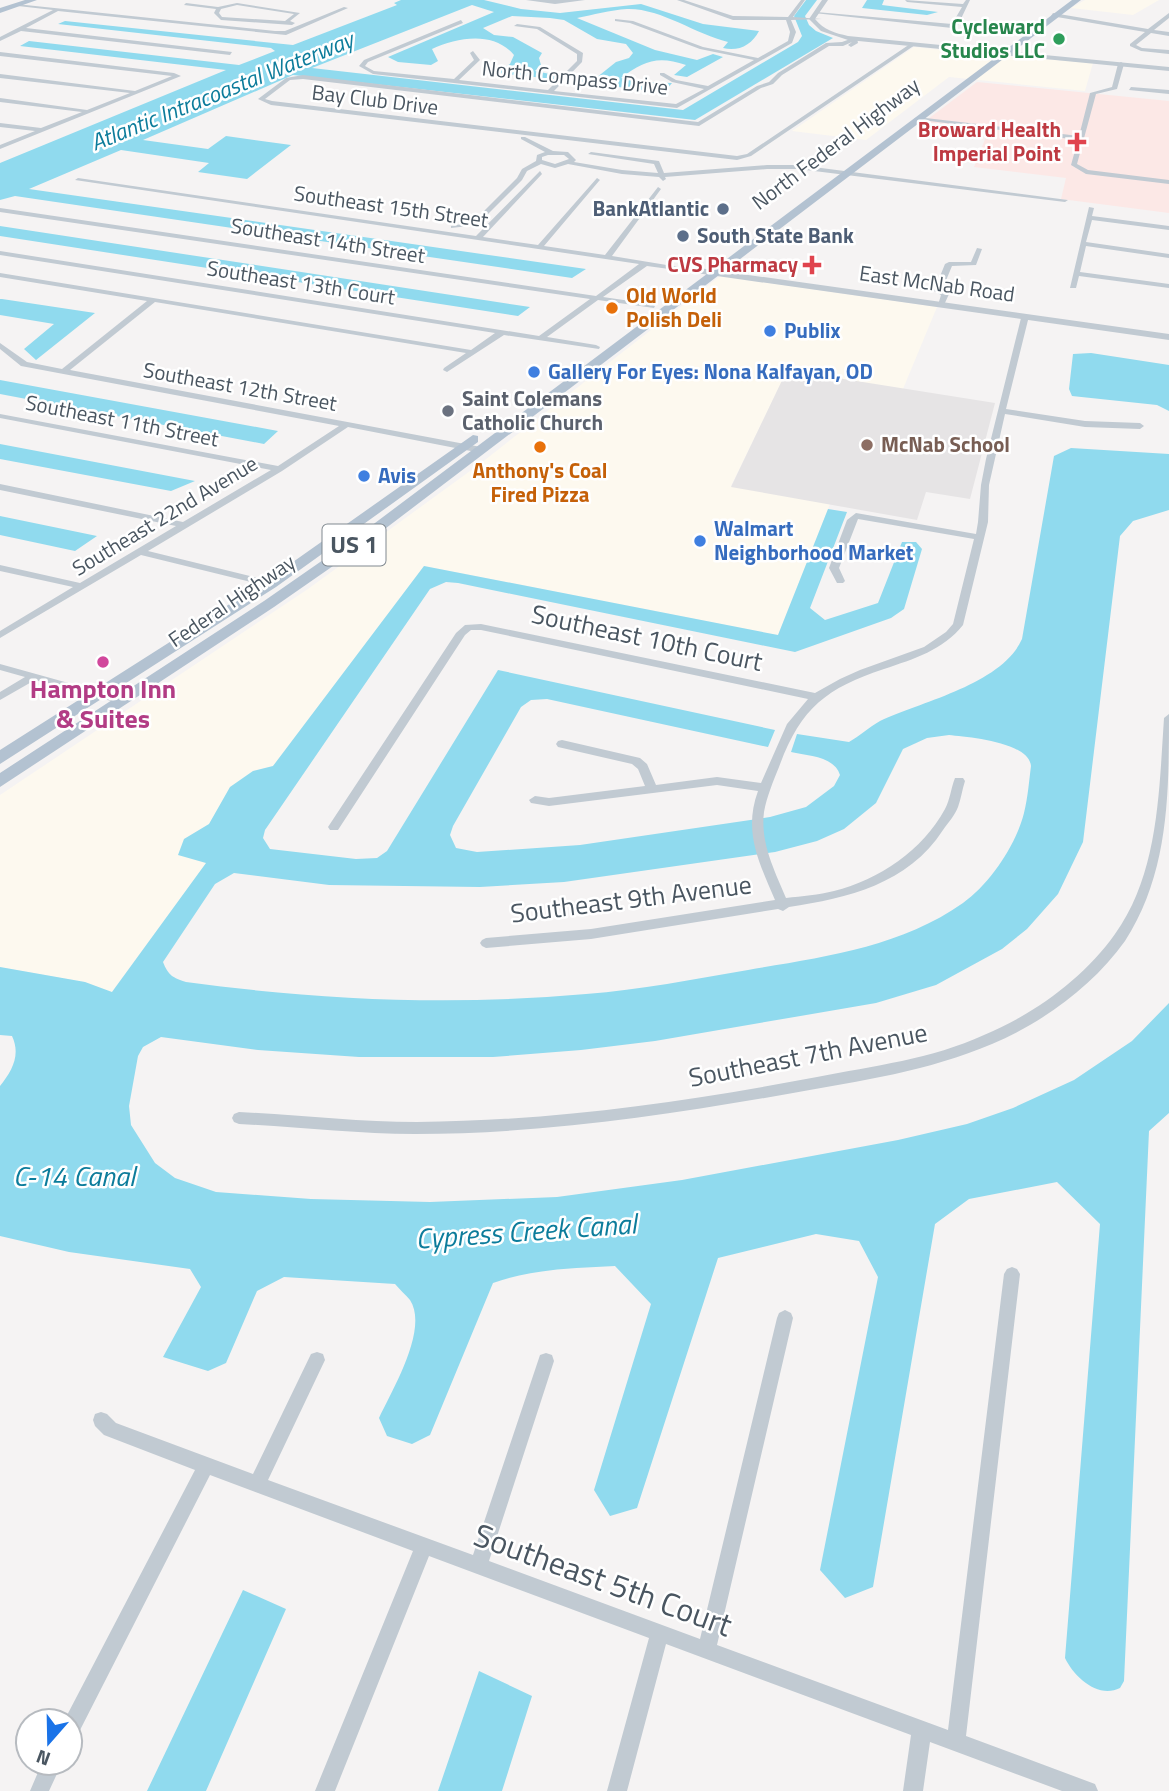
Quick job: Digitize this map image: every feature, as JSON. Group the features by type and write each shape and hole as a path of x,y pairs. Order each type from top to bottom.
{"main road":[{"path":"0,11 33,0"},
{"name":"North Federal Highway","path":"1053,13 1064,0"},
{"name":"North Federal Highway","path":"699,271 779,217 914,117 996,52 1077,0"},
{"name":"North Federal Highway","path":"716,272 779,217"},
{"name":"Federal Highway","path":"0,758 303,562 699,271"},
{"name":"Federal Highway","path":"0,780 299,583 481,450 716,272"},
{"path":"609,353 611,337"},
{"path":"595,363 596,347"},
{"path":"299,583 298,573 303,562"},
{"path":"269,604 274,593 271,584"}],"street":[{"path":"528,0 555,3 583,0"},
{"path":"679,0 733,18 791,20 815,17 955,25 966,3 907,1"},
{"path":"791,20 803,0"},
{"path":"815,17 827,2"},
{"path":"177,4 218,8 237,5 298,13 287,21"},
{"path":"18,5 286,33 346,8"},
{"path":"218,8 216,13 221,18 275,23 287,21 304,26"},
{"path":"0,39 58,10"},
{"path":"1053,13 1169,33"},
{"path":"1169,15 1133,44 1141,49 1169,52"},
{"path":"815,17 829,29 855,41 996,52"},
{"path":"617,20 631,22 702,48 760,60"},
{"name":"North Compass Drive","path":"362,66 373,72 677,106 790,42 791,20"},
{"path":"362,66 366,61 461,22"},
{"path":"517,26 538,28 580,53 580,61 550,91"},
{"path":"19,29 230,53"},
{"path":"855,41 1169,69"},
{"name":"Bay Club Drive","path":"855,41 828,44 780,74 772,83 759,87 699,124 303,78 288,79 261,99 271,103 737,158 749,155 912,45"},
{"path":"455,80 477,60 473,53"},
{"path":"0,54 178,76 0,147"},
{"path":"1121,64 1115,88 1093,93 1074,165 1086,172 1169,182"},
{"path":"662,75 674,81 709,88"},
{"path":"0,76 133,92"},
{"path":"1131,89 1169,92"},
{"path":"0,100 89,111"},
{"path":"914,117 1081,136"},
{"path":"409,123 517,136 535,142 551,152"},
{"path":"0,125 40,131"},
{"path":"540,162 539,156 551,152 566,153 572,161 586,168 601,167"},
{"path":"591,154 657,162 662,177"},
{"path":"557,165 572,161 662,177"},
{"path":"213,193 465,227 475,224 520,179 524,170 540,162 662,177 768,169 838,173 1065,200"},
{"path":"479,237 540,173"},
{"name":"Southeast 15th Street","path":"78,180 699,271"},
{"path":"541,246 597,180"},
{"path":"608,256 657,189"},
{"path":"1073,286 1091,208"},
{"name":"Southeast 14th Street","path":"0,210 651,306"},
{"path":"1089,218 1169,228"},
{"path":"1083,244 1169,256"},
{"path":"941,303 945,294 938,291 949,264 974,264 979,249"},
{"name":"Southeast 13th Court","path":"0,253 596,347"},
{"path":"541,338 646,264"},
{"name":"East McNab Road","path":"699,271 1169,337"},
{"path":"1076,274 1169,286"},
{"path":"0,275 471,352"},
{"path":"63,372 152,301"},
{"name":"Southeast 9th Avenue","path":"783,906 764,856 757,817 790,726 816,697 845,680 936,644 951,634 963,612 983,522 985,485 1025,316"},
{"path":"447,370 501,333"},
{"name":"Southeast 12th Street","path":"0,345 24,364 481,450"},
{"path":"1002,411 1085,424 1140,426"},
{"name":"Southeast 11th Street","path":"0,416 279,469"},
{"name":"Southeast 22nd Avenue","path":"0,635 279,469 347,424"},
{"path":"0,487 184,525"},
{"path":"840,581 834,568 852,520 856,516 979,537"},
{"path":"139,552 271,584"},
{"path":"0,568 81,586"},
{"name":"Southeast 10th Court","path":"334,827 461,633 469,627 481,627 816,697"},
{"path":"0,667 122,701"},
{"path":"0,696 34,676"},
{"name":"Southeast 7th Avenue","path":"239,1118 413,1128 550,1124 722,1100 870,1072 948,1055 991,1038 1050,1004 1096,965 1121,936 1146,890 1156,860 1169,718"},
{"path":"562,744 636,761 643,767 653,788"},
{"path":"535,800 549,802 717,781 766,788"},
{"name":"Southeast 9th Avenue","path":"486,943 591,934 783,906 836,895 868,884 911,858 932,838 952,808 959,781"},
{"path":"956,1742 1012,1273"},
{"path":"707,1650 785,1318"},
{"path":"257,1484 317,1360"},
{"path":"478,1566 545,1361"},
{"name":"Southeast 5th Court","path":"101,1420 110,1429 1088,1791"},
{"path":"81,1707 206,1465"},
{"path":"325,1791 424,1546"},
{"path":"617,1791 660,1633"},
{"path":"913,1791 922,1729"}],"shaded area":[{"path":"1085,0 1159,0 1133,15 1071,8"},
{"path":"914,47 1093,63 1085,91 949,77 866,140 792,131"},
{"name":"Broward Health Imperial Point","path":"977,82 1169,101 1169,213 1061,199 1066,178 974,167 989,129 924,122"},
{"path":"720,276 937,307 903,389 787,371 731,486 830,504 778,635 424,566 273,766 253,771 231,787 209,824 184,839 207,862 111,993 85,982 0,967 0,795 308,589 481,463"},
{"name":"McNab School","path":"787,370 995,403 970,499 926,492 917,520 731,487"}],"water":[{"name":"Atlantic Intracoastal Waterway","path":"401,0 484,0 521,9 560,13 641,4 703,24 759,31 753,40 744,46 729,49 723,48 728,42 640,10 627,9 577,18 655,50 697,60 713,54 723,57 687,77 674,75 686,65 659,60 636,67 621,78 672,83 667,89 651,91 569,81 576,77 596,78 633,53 626,44 597,39 564,20 550,18 512,16 483,28 494,35 513,37 542,53 539,58 541,65 535,71 555,75 554,79 496,73 510,64 514,55 506,47 486,39 464,39 432,49 438,61 431,65 398,62 388,57 494,12 472,5 312,68 683,110 798,42 802,36 794,16 806,0 817,0 805,16 809,25 833,38 695,120 293,75 143,140 208,149 226,136 291,145 247,179 198,172 209,163 121,150 29,189 586,269 572,278 15,196 0,200 0,163 226,70 20,46 29,41 239,65 275,51 271,48 58,24 65,21 293,45 397,5 394,3"},
{"path":"867,0 884,0 882,5 938,12 927,15 862,8"},
{"path":"0,226 530,307 518,316 0,236"},
{"path":"0,299 95,313 36,360 24,349 54,324 0,315"},
{"path":"1091,353 1169,365 1169,411 1157,405 1072,396 1069,389 1073,354"},
{"path":"0,380 278,431 264,444 0,394"},
{"path":"0,444 195,481 171,491 0,459"},
{"path":"1071,448 1169,454 1169,510 1133,521 1120,536 1083,842 1058,894 1027,929 1002,949 936,985 876,1003 655,1041 581,1050 493,1057 359,1057 258,1050 161,1037 143,1047 138,1056 129,1106 131,1125 155,1163 175,1178 216,1192 311,1199 430,1202 557,1197 682,1180 898,1140 967,1124 1013,1108 1074,1080 1132,1041 1169,1003 1169,1113 1149,1131 1124,1681 1120,1688 1103,1691 1095,1688 1074,1672 1065,1658 1100,1224 1057,1182 969,1199 935,1224 873,1587 845,1598 820,1570 878,1277 859,1241 816,1234 718,1258 637,1508 610,1516 594,1490 651,1304 615,1266 538,1272 493,1283 430,1435 412,1444 387,1436 379,1418 400,1376 415,1327 415,1312 410,1300 395,1284 284,1277 257,1291 226,1363 208,1371 163,1357 201,1287 190,1269 69,1252 0,1236 0,1086 11,1069 16,1050 12,1036 0,1035 0,967 85,982 112,992 206,863 178,855 184,839 209,824 230,787 253,771 273,766 424,566 778,635 828,509 847,512 810,608 825,620 878,603 902,542 916,542 922,549 904,609 891,618 795,652 458,583 446,582 430,589 265,830 263,838 270,849 356,859 377,858 387,851 498,670 775,730 768,747 547,699 531,700 521,707 453,826 450,835 456,848 477,852 580,845 770,817 806,807 834,786 840,775 826,760 791,752 797,734 849,742 880,721 980,679 1012,655 1022,639 1054,456","holes":["949,735 996,742 1020,751 1028,758 1031,766 1024,813 1015,838 1001,863 973,895 938,918 886,941 832,955 667,984 586,994 485,1000 335,997 236,988 181,981 169,973 163,962 215,884 234,873 329,885 480,887 564,882 775,852 817,841 844,829 876,803 903,749 927,738"]},
{"path":"0,516 97,536 75,551 0,535"},
{"path":"243,1590 286,1609 206,1791 147,1791"},
{"path":"479,1671 532,1696 502,1791 438,1791"}],"place":[{"name":"Cycleward Studios LLC","path":"1059,39"},
{"name":"Broward Health Imperial Point","path":"1077,142"},
{"name":"BankAtlantic","path":"723,209"},
{"name":"South State Bank","path":"683,236"},
{"name":"CVS Pharmacy","path":"812,265"},
{"name":"Old World Polish Deli","path":"612,308"},
{"name":"Publix","path":"770,331"},
{"name":"Gallery For Eyes: Nona Kalfayan, OD","path":"534,372"},
{"name":"Saint Colemans Catholic Church","path":"448,411"},
{"name":"McNab School","path":"867,445"},
{"name":"Anthony's Coal Fired Pizza","path":"540,447"},
{"name":"Avis","path":"364,476"},
{"name":"Walmart Neighborhood Market","path":"700,541"},
{"name":"Hampton Inn & Suites","path":"103,662"}],"water label":[{"name":"C-14 Canal","path":"74,1176"},
{"name":"Cypress Creek Canal","path":"526,1231"}]}
